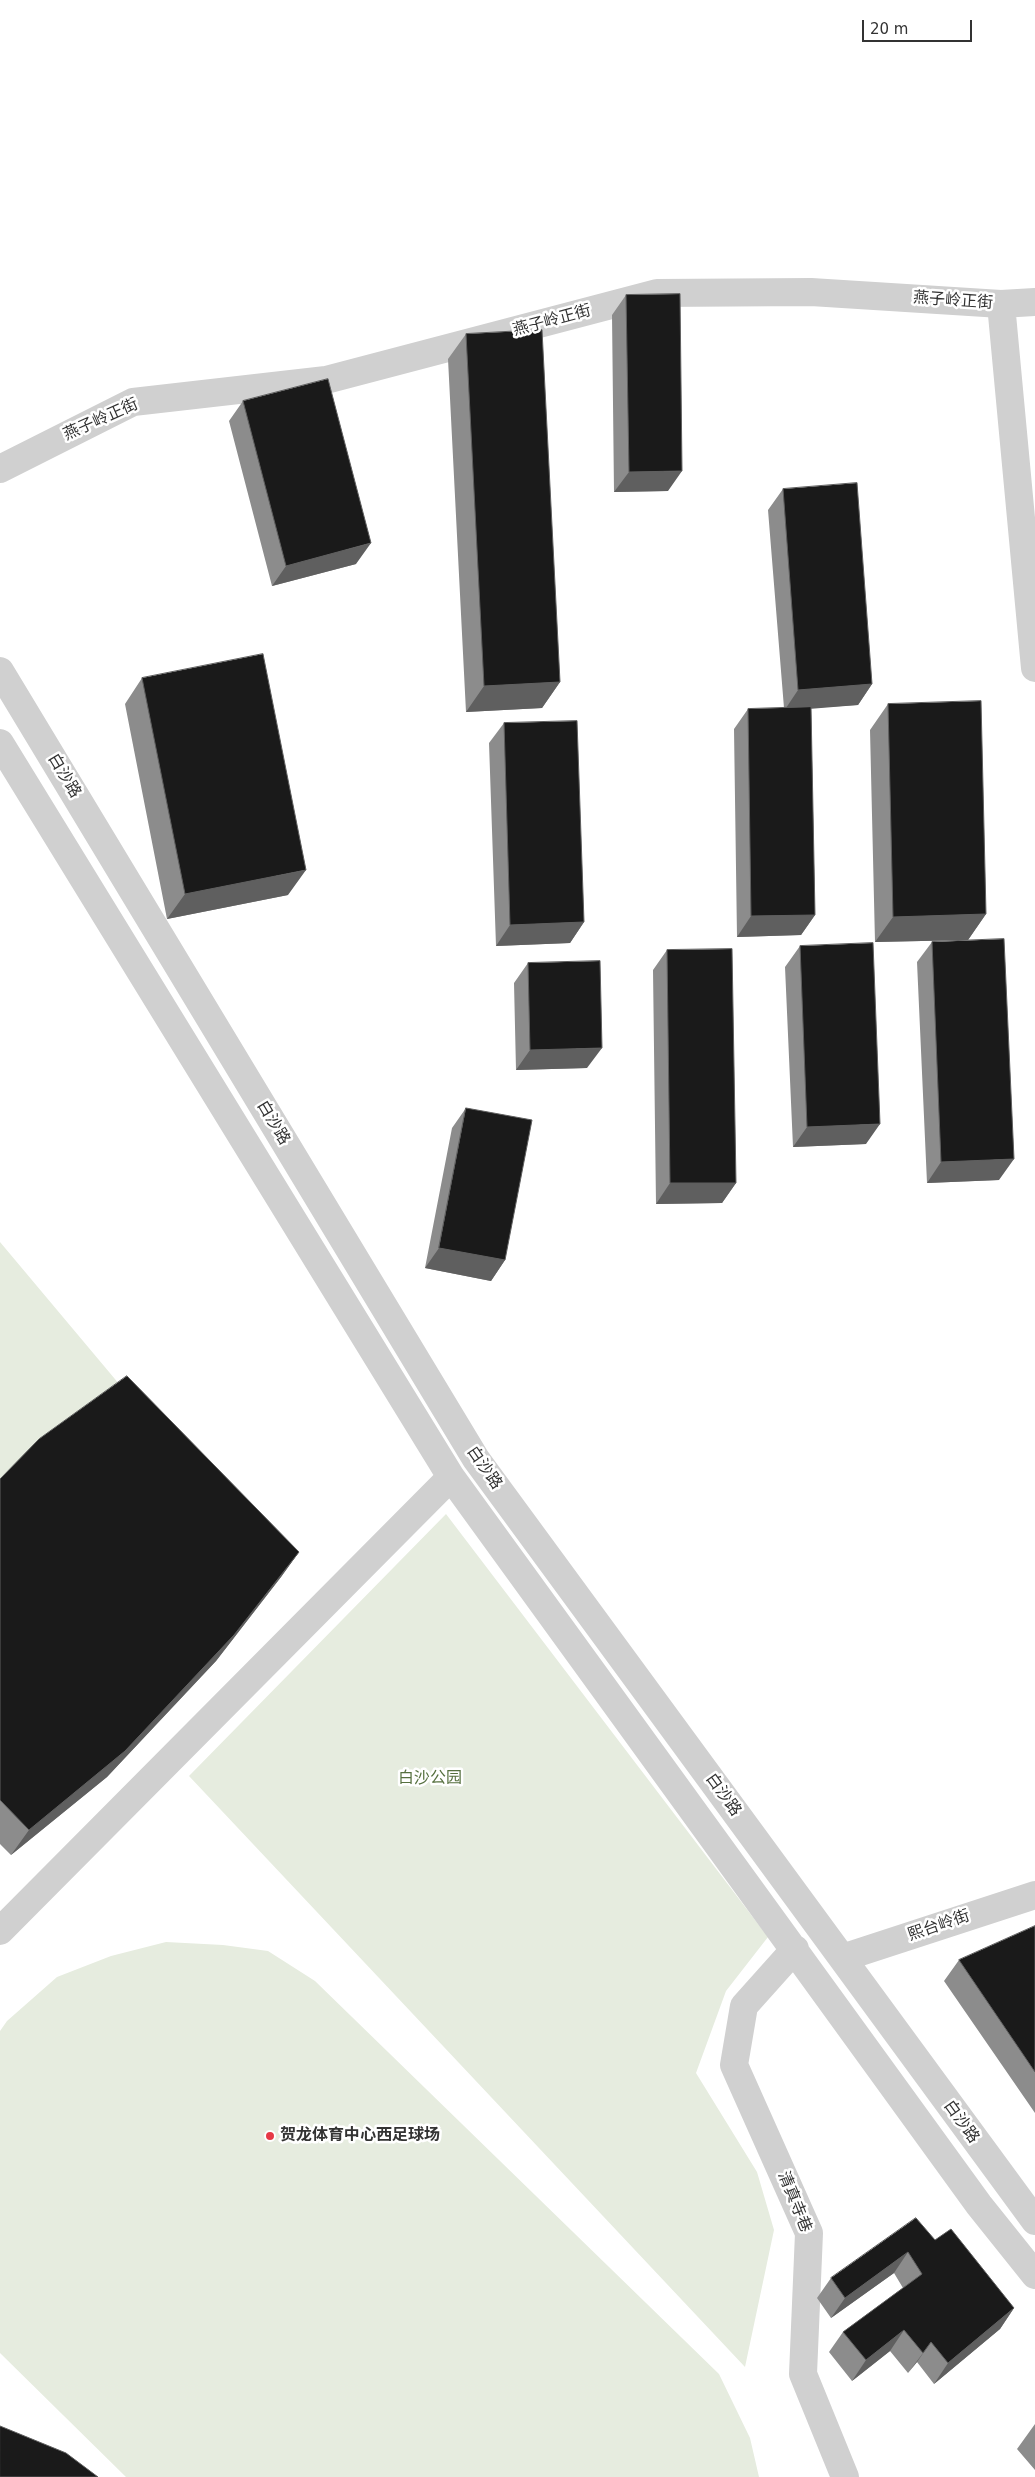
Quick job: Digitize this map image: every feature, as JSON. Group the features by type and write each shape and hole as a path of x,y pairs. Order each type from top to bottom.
{"street":[{"name":"燕子岭正街","path":"0,468 133,402 326,380 657,293 811,292 1001,304 1035,302"},
{"path":"1001,304 1035,668"},
{"name":"白沙路","path":"0,670 476,1459 1035,2221"},
{"name":"白沙路","path":"0,743 451,1477 979,2205 1035,2275"},
{"path":"0,1931 451,1477"},
{"name":"熙台岭街","path":"842,1958 1035,1895"},
{"name":"清真寺巷","path":"795,1949 744,2006 734,2065 809,2233 804,2374 845,2477"}],"green space":[{"path":"0,1242 281,1577 0,1843"},
{"name":"白沙公园","path":"446,1514 768,1937 726,1991 696,2073 757,2172 774,2230 745,2367 189,1776"},
{"name":"贺龙体育中心西足球场","path":"166,1942 223,1945 268,1951 315,1981 719,2374 750,2438 759,2477 126,2477 0,2353 0,2031 7,2021 57,1977 111,1956"}],"building":[{"path":"680,294 682,471 629,472 626,295"},
{"path":"542,330 560,682 484,686 466,334"},
{"path":"328,379 371,543 286,566 243,401"},
{"path":"857,483 872,684 798,690 783,489"},
{"path":"263,654 306,870 185,894 142,678"},
{"path":"981,701 986,914 893,917 888,704"},
{"path":"811,707 815,915 751,916 748,709"},
{"path":"577,721 584,922 510,925 504,723"},
{"path":"1004,939 1014,1159 941,1162 932,942"},
{"path":"873,943 880,1124 807,1127 800,946"},
{"path":"732,949 736,1183 670,1183 667,950"},
{"path":"600,961 602,1048 530,1050 528,963"},
{"path":"466,1108 532,1120 505,1260 439,1248"},
{"path":"127,1376 299,1552 234,1635 125,1751 29,1830 0,1800 0,1479 39,1439"},
{"path":"1035,1926 1035,2072 959,1960"},
{"path":"916,2218 935,2240 951,2229 1014,2308 948,2363 931,2342 923,2353 904,2330 866,2360 843,2332 922,2274 908,2252 845,2298 831,2278"},
{"path":"0,2426 66,2453 98,2477 0,2477"}],"place":[{"name":"贺龙体育中心西足球场","path":"270,2136"}]}
